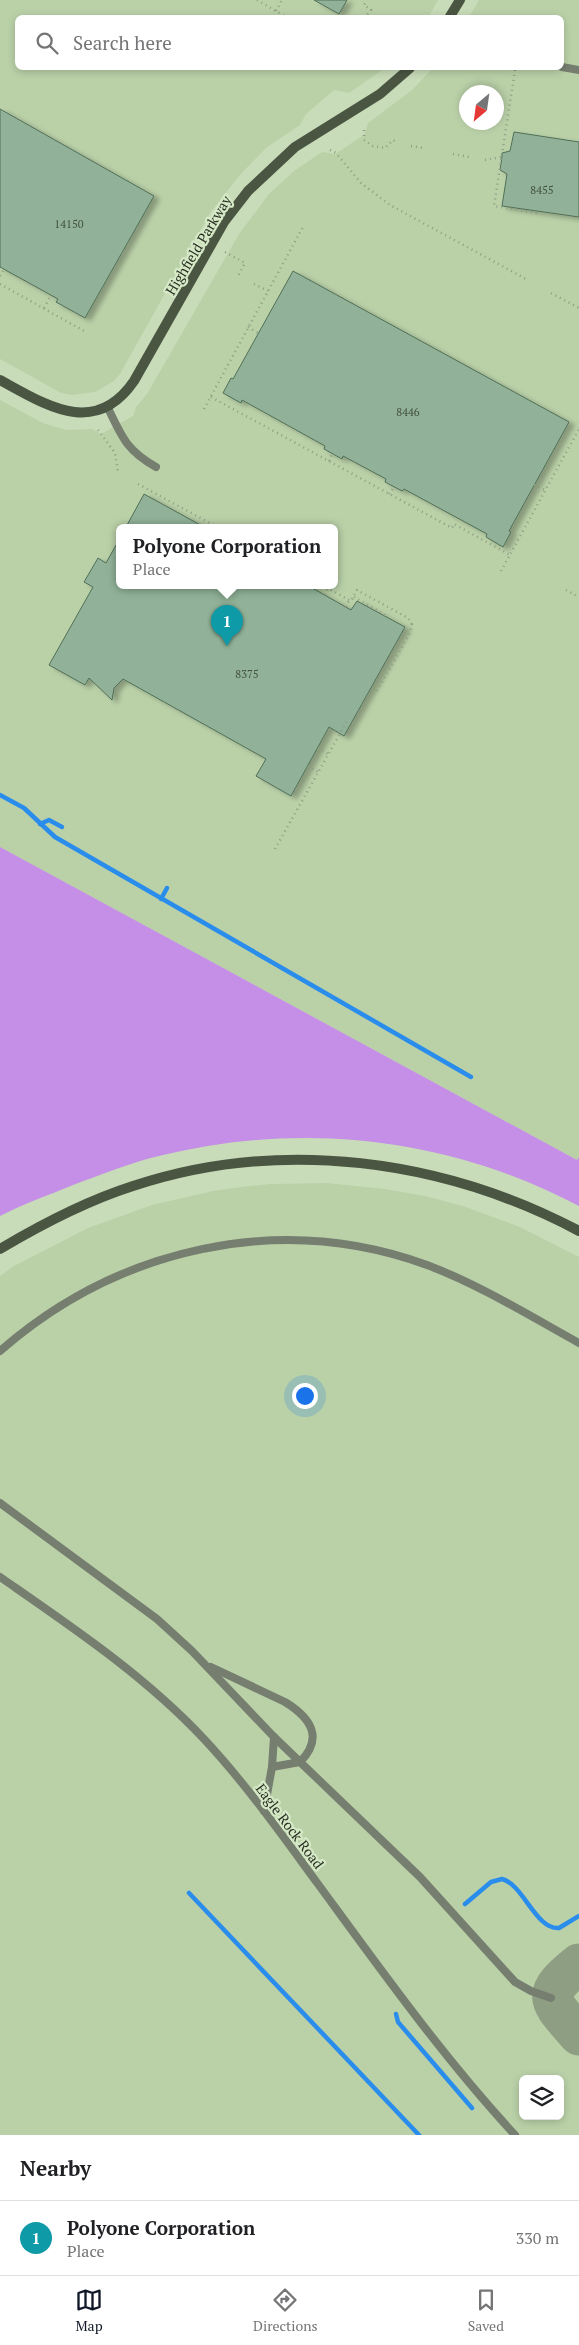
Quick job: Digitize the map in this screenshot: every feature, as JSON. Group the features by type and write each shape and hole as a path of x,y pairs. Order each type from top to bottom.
{"main road":[{"path":"451,15 460,0"},
{"name":"Highfield Parkway","path":"107,406 122,396 134,381 224,222 248,191 295,147 380,94 408,70"},
{"path":"0,380 60,411 78,413 107,406"},
{"path":"0,1249 47,1223 104,1196 169,1176 216,1167 268,1161 321,1160 374,1164 425,1173 470,1184 521,1203 579,1231"}],"lane":[{"path":"564,68 579,70"},
{"path":"107,406 128,445 140,458 156,467"},
{"path":"0,1352 53,1310 125,1271 200,1248 278,1240 345,1245 379,1251 428,1265 473,1286 579,1343"},
{"path":"0,1503 157,1620 206,1665 274,1737 420,1877 515,1982 531,1991 551,1998"},
{"name":"Eagle Rock Road","path":"0,1577 81,1633 154,1689 205,1740 264,1811 417,2016 515,2135"},
{"path":"206,1665 241,1680 296,1708 306,1719 314,1738 312,1748 300,1762 272,1767"},
{"path":"264,1811 272,1767 274,1737"}],"path":[{"path":"257,0 283,15"},
{"path":"276,11 282,0"},
{"path":"367,0 364,6 371,10 367,15"},
{"path":"516,70 494,206 536,213 536,211"},
{"path":"364,130 364,140 373,146 385,148 392,140 395,141"},
{"path":"410,146 424,148"},
{"path":"330,150 336,153 361,183 390,205 526,279"},
{"path":"453,154 469,157"},
{"path":"485,160 501,157"},
{"path":"204,408 304,225"},
{"path":"226,252 244,263 238,276"},
{"path":"122,253 126,256"},
{"path":"0,276 4,269"},
{"path":"0,284 84,331"},
{"path":"254,284 268,291"},
{"path":"551,293 579,308"},
{"path":"44,308 51,295"},
{"path":"248,327 258,333"},
{"path":"211,397 452,528 454,524 510,555"},
{"path":"501,571 579,428"},
{"path":"98,430 115,453 118,462 118,472 120,472"},
{"path":"329,461 332,454"},
{"path":"138,484 211,524"},
{"path":"534,484 545,490"},
{"path":"389,494 394,487"},
{"path":"490,544 492,540"},
{"path":"325,595 328,589"},
{"path":"330,589 350,600"},
{"path":"346,607 357,590 408,618 413,624 410,633 377,691"},
{"path":"566,590 579,597"},
{"path":"353,597 387,617 392,609"},
{"path":"275,849 347,721"},
{"path":"318,748 328,754"},
{"path":"308,766 318,772"}],"shaded area":[{"path":"0,0 438,0 430,15 15,15 15,70 382,70 349,93 334,90 306,114 300,125 266,148 239,176 210,213 120,374 114,381 95,392 72,395 61,393 0,359"},
{"path":"479,0 579,0 579,1157 577,1160 0,847 0,400 43,423 66,430 92,429 101,434 133,416 136,407 147,394 239,234 269,194 294,171 322,152 335,154 364,135 368,123 412,90 431,70 564,70 564,15 470,15"},
{"path":"0,847 577,1160 579,1157 579,1206 530,1183 480,1165 428,1151 376,1142 322,1138 269,1139 216,1145 163,1155 118,1168 0,1216"},
{"path":"327,1183 385,1189 425,1196 463,1206 520,1227 579,1257 579,2135 0,2135 0,1276 14,1266 88,1228 152,1205 213,1191 270,1184"}],"building":[{"path":"314,0 347,0 339,14"},
{"path":"0,109 154,196 85,318 56,302 58,299 0,267"},
{"path":"514,132 579,142 579,217 502,206 507,174 500,170 502,153 510,151"},
{"path":"293,271 569,422 509,531 511,532 503,547 486,537 487,534 404,489 402,491 385,482 386,479 343,456 342,459 324,449 325,446 242,400 241,403 223,393 231,378 233,379"},
{"path":"144,494 199,524 128,524"},
{"path":"116,545 116,589 314,589 351,610 357,601 405,627 344,736 329,727 291,796 256,776 266,759 123,679 114,688 112,700 89,678 85,685 49,665 93,587 84,582 98,558 106,563"}],"waterway":[{"path":"0,795 24,808 55,837 471,1077"},
{"path":"40,824 49,820 62,827"},
{"path":"161,899 167,888"},
{"path":"465,1904 491,1882 502,1879 517,1889 536,1915 551,1927 559,1928 579,1916"},
{"path":"189,1893 419,2135"},
{"path":"396,2014 398,2022 472,2108"}],"taxiway":[{"path":"579,1964 558,1984 553,1998 555,2006 579,2035"}],"place":[{"name":"Polyone Corporation","path":"227,646"}]}
